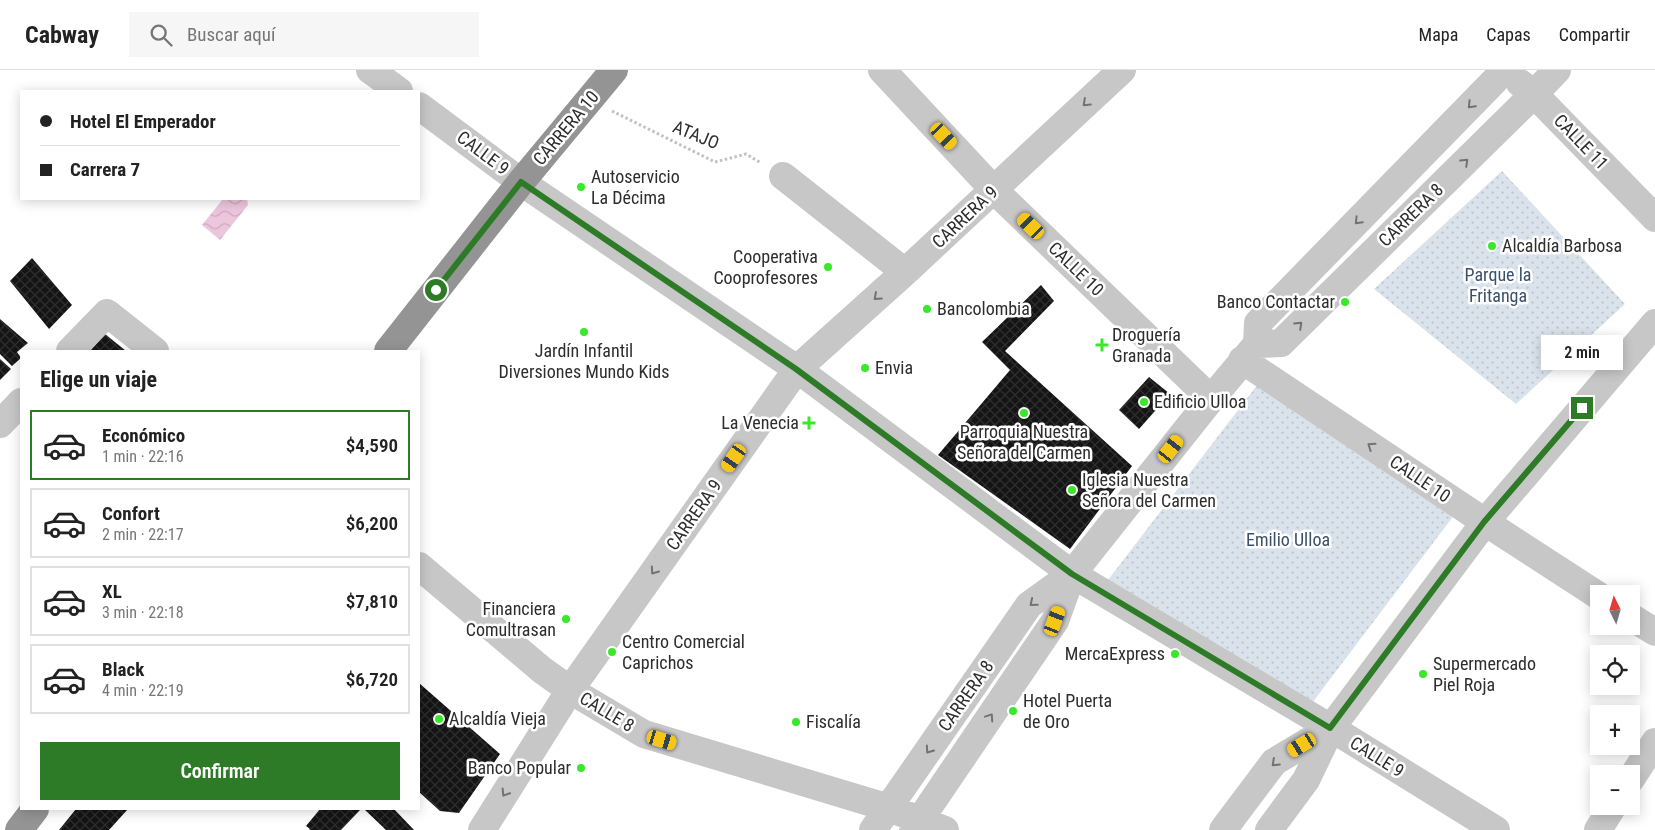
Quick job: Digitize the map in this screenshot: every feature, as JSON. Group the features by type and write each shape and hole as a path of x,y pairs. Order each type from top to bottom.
{"highway":[{"name":"CARRERA 10","path":"389,350 521,182 614,70"},
{"path":"19,830 34,810"}],"street":[{"path":"370,70 398,90"},
{"name":"CALLE 10","path":"882,70 994,190 1211,399"},
{"name":"CARRERA 9","path":"482,830 570,690 796,369 905,272 1122,70"},
{"name":"CARRERA 8","path":"873,830 1029,605 1072,574 1250,352 1258,323 1504,70"},
{"name":"CALLE 11","path":"1504,70 1534,94 1655,218"},
{"name":"CARRERA 8","path":"1250,352 1281,342 1557,70"},
{"name":"CALLE 9","path":"420,107 521,182 796,369 1072,574 1330,728 1496,830"},
{"path":"783,176 905,272"},
{"path":"71,350 107,313 155,350"},
{"path":"1269,830 1306,780 1330,728 1484,522 1655,323"},
{"name":"CALLE 10","path":"1250,352 1484,522 1590,590"},
{"path":"0,424 20,403"},
{"name":"CALLE 8","path":"420,567 542,670 570,690 644,734 889,808 916,825 946,830"},
{"name":"CARRERA 8","path":"916,825 1055,621 1072,574"},
{"path":"1640,623 1655,632"},
{"path":"1224,830 1274,762 1330,728"},
{"path":"1640,765 1655,742"},
{"path":"1598,830 1607,815"}],"path":[{"name":"ATAJO","path":"608,109 715,162 746,154 783,176"}],"green space":[{"name":"Parque la Fritanga","path":"1502,171 1625,304 1516,404 1374,289"},
{"name":"Emilio Ulloa","path":"1261,380 1458,510 1312,703 1108,580"}],"water":[{"path":"222,200 247,200 248,205 220,240 202,225"}],"building":[{"path":"32,258 72,305 49,329 10,281"},
{"name":"Parroquia Nuestra Señora del Carmen","path":"1041,285 1054,301 1005,351 1132,466 1070,549 938,455 1010,370 982,342"},
{"path":"0,319 28,343 17,352 20,359 12,366 0,354"},
{"path":"105,334 125,350 91,350"},
{"path":"0,359 11,369 0,380"},
{"name":"Edificio Ulloa","path":"1149,377 1170,394 1139,429 1119,410"},
{"name":"Alcaldía Vieja","path":"420,684 500,754 459,813 440,811 420,793"},
{"path":"75,810 127,810 109,830 59,830"},
{"path":"319,810 360,810 341,830 309,830 306,826"},
{"path":"365,810 395,810 414,830 386,830"}],"place":[{"name":"Autoservicio La Décima","path":"581,187"},
{"name":"Alcaldía Barbosa","path":"1492,246"},
{"name":"Cooperativa Cooprofesores","path":"828,267"},
{"name":"Banco Contactar","path":"1345,302"},
{"name":"Bancolombia","path":"927,309"},
{"name":"Jardín Infantil Diversiones Mundo Kids","path":"584,332"},
{"name":"Droguería Granada","path":"1102,345"},
{"name":"Envia","path":"865,368"},
{"name":"Edificio Ulloa","path":"1144,402"},
{"name":"Parroquia Nuestra Señora del Carmen","path":"1024,413"},
{"name":"La Venecia","path":"809,423"},
{"name":"Iglesia Nuestra Señora del Carmen","path":"1072,490"},
{"name":"Financiera Comultrasan","path":"566,619"},
{"name":"Centro Comercial Caprichos","path":"612,652"},
{"name":"MercaExpress","path":"1175,654"},
{"name":"Supermercado Piel Roja","path":"1423,674"},
{"name":"Hotel Puerta de Oro","path":"1013,711"},
{"name":"Alcaldía Vieja","path":"439,719"},
{"name":"Fiscalía","path":"796,722"},
{"name":"Banco Popular","path":"581,768"}],"route":[{"path":"436,290 521,182 796,369 1072,574 1330,728 1484,522 1582,408"}]}
